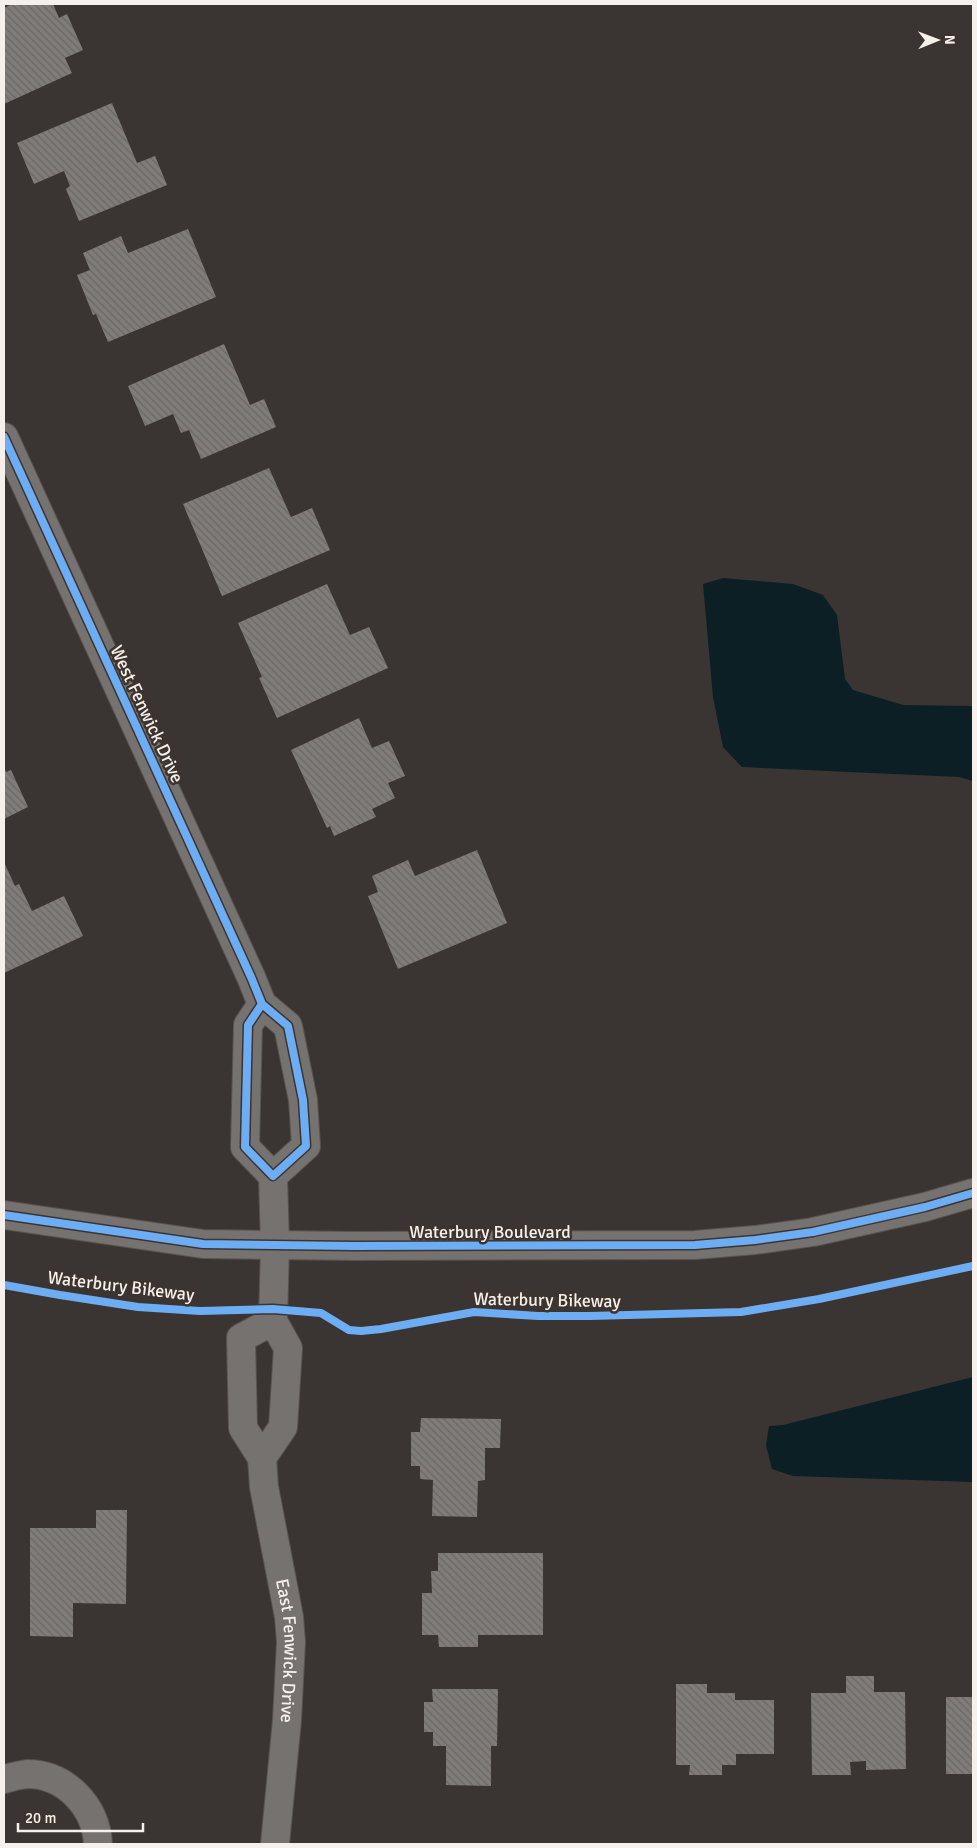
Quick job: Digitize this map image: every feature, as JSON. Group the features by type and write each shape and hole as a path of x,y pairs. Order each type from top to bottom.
{"street":[{"name":"West Fenwick Drive","path":"4,437 262,1004 288,1026 304,1100 306,1146 273,1176"},
{"path":"262,1004 248,1025 245,1147 273,1176 275,1246 273,1321 288,1348 283,1428 262,1458"},
{"name":"Waterbury Boulevard","path":"4,1214 202,1244 576,1247 695,1245 755,1240 813,1232 925,1207 973,1193"},
{"name":"East Fenwick Drive","path":"273,1321 241,1338 243,1428 262,1458 264,1487 286,1601 291,1642 287,1720 275,1844"},
{"path":"4,1778 27,1774 51,1778 72,1790 88,1808 98,1831 98,1844"}],"water":[{"path":"723,578 793,584 823,595 837,615 845,679 853,690 903,705 973,706 973,781 959,777 742,767 723,747 713,697 703,584"},
{"path":"973,1377 973,1482 793,1476 772,1469 766,1445 769,1426 783,1425"}],"building":[{"path":"12,4 53,4 59,18 67,14 83,50 65,58 72,73 4,104 4,8"},
{"path":"112,103 137,163 155,156 167,185 79,221 66,189 70,186 64,171 34,184 17,143"},
{"path":"188,229 216,297 108,342 96,314 93,315 77,275 90,270 83,253 121,236 128,253"},
{"path":"224,344 250,405 264,399 276,427 201,459 189,430 181,433 173,414 145,426 128,386"},
{"path":"269,468 291,517 312,508 330,550 222,596 183,504"},
{"path":"327,584 350,635 369,627 388,668 277,718 259,678 262,677 238,623"},
{"path":"359,718 372,748 389,741 405,776 388,783 395,798 372,809 376,817 334,836 330,826 327,828 291,750"},
{"path":"4,766 6,772 11,770 28,807 4,819"},
{"path":"477,850 507,923 398,969 368,896 378,892 372,876 408,860 415,876"},
{"path":"4,862 15,886 19,884 32,911 64,896 83,936 4,973"},
{"path":"421,1418 501,1419 500,1448 485,1448 485,1480 478,1481 477,1517 432,1516 433,1480 420,1479 420,1466 411,1466 411,1432 420,1432"},
{"path":"96,1510 127,1510 126,1604 73,1603 73,1637 30,1636 30,1528 96,1528"},
{"path":"438,1553 543,1553 543,1635 478,1635 478,1647 439,1647 438,1635 422,1635 422,1593 432,1593 431,1571 438,1571"},
{"path":"846,1676 874,1676 874,1692 905,1692 906,1769 866,1770 866,1761 850,1762 851,1775 812,1775 811,1693 846,1693"},
{"path":"676,1684 707,1684 707,1693 735,1693 735,1700 774,1700 774,1754 736,1754 736,1765 722,1765 722,1775 689,1775 690,1765 676,1765"},
{"path":"432,1689 498,1689 497,1746 491,1746 491,1786 446,1785 446,1746 433,1746 433,1732 424,1732 424,1702 433,1702"},
{"path":"946,1697 973,1697 973,1774 946,1774"}],"cycle path":[{"path":"4,437 262,1004 288,1026 303,1100 306,1146 273,1176 245,1147 248,1025 262,1004"},
{"path":"4,1215 203,1244 354,1246 695,1245 755,1240 813,1232 925,1207 973,1193"},
{"name":"Waterbury Bikeway","path":"4,1285 138,1307 200,1311 273,1309 321,1313 349,1330 361,1331 474,1312 538,1316 741,1312 819,1299 973,1266"}]}
